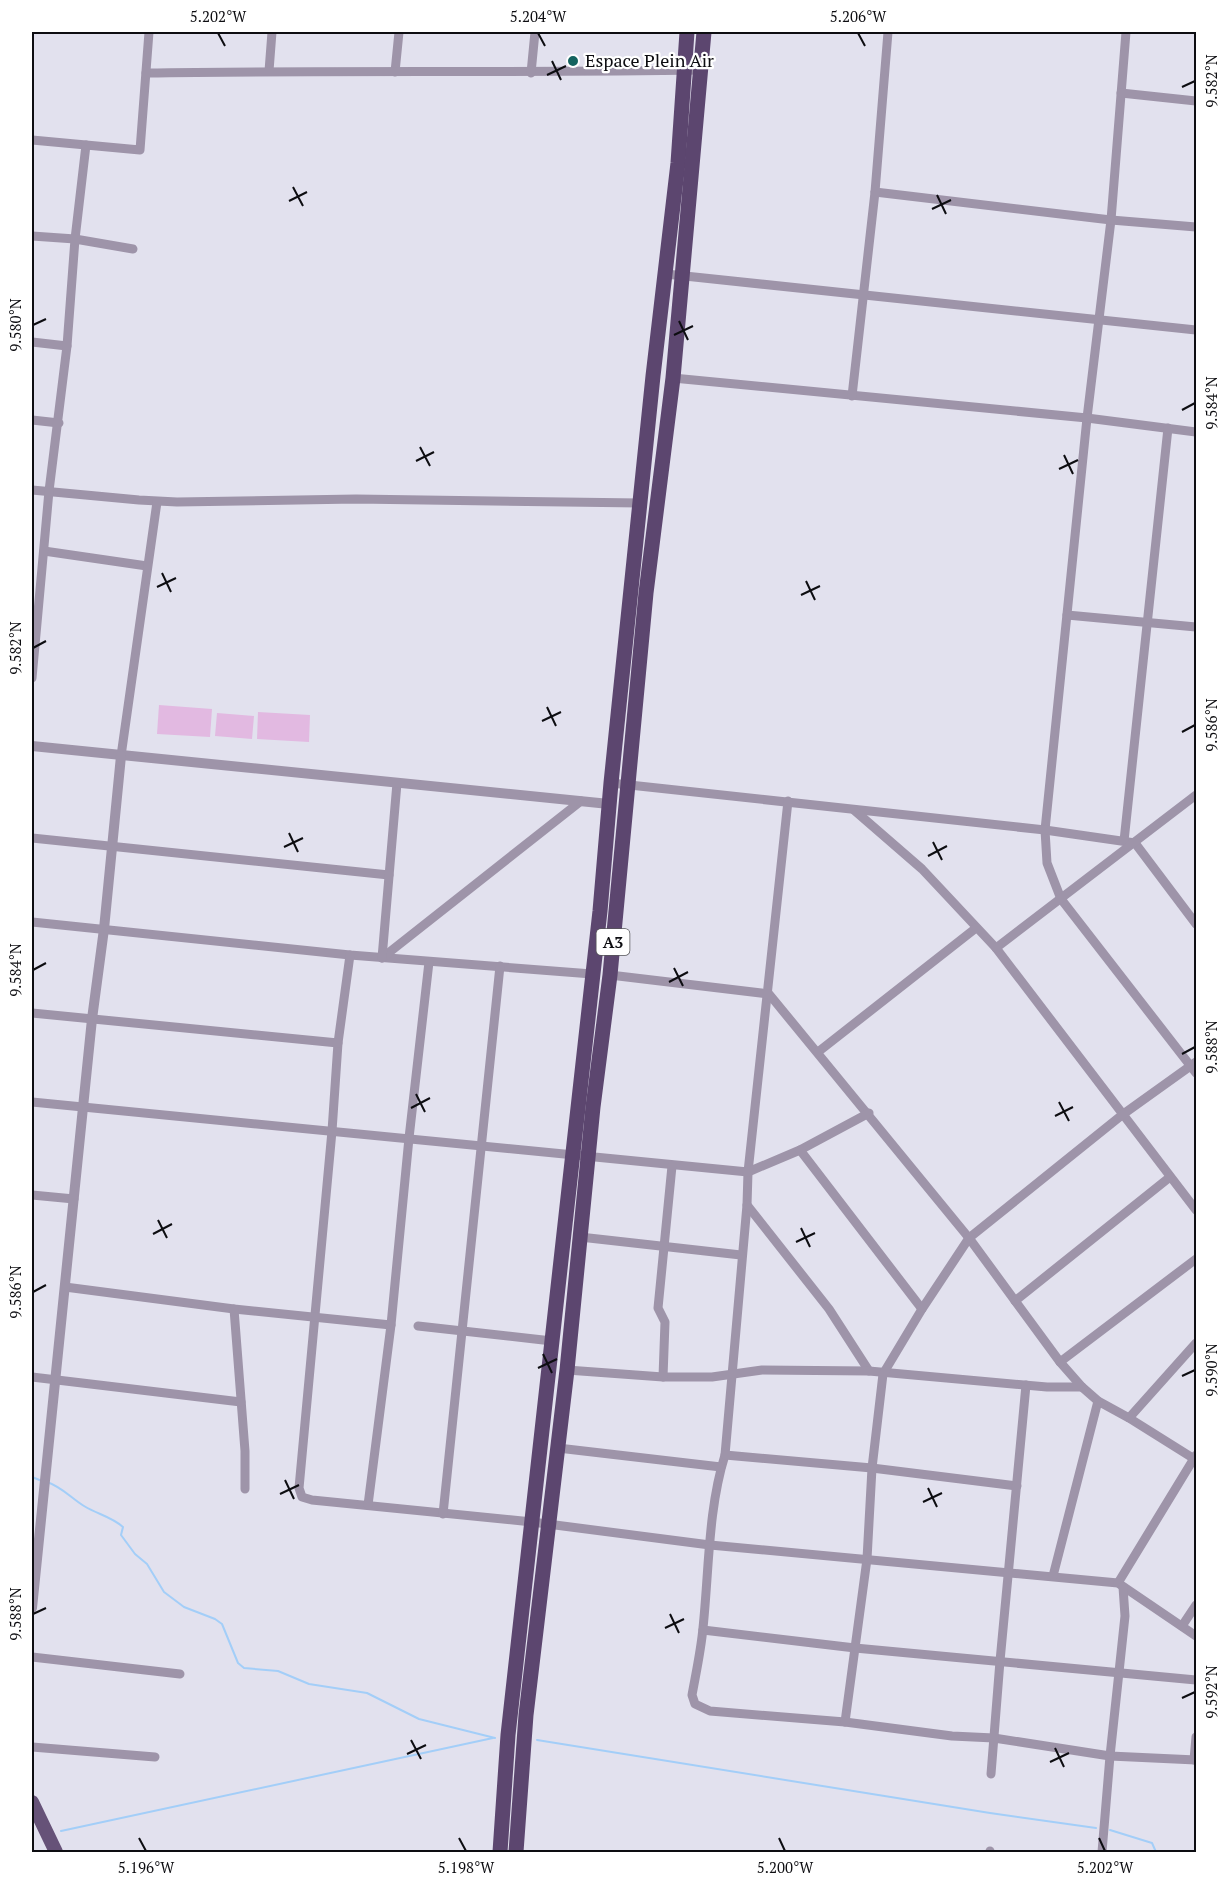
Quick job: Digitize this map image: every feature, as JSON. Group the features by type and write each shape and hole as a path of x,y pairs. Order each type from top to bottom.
{"highway":[{"name":"A3","path":"500,1852 508,1735 600,912 640,503 678,163 687,32"},
{"name":"A3","path":"516,1852 526,1715 567,1370 609,975 646,593 673,378 704,32"}],"main road":[{"path":"32,1802 56,1852"}],"street":[{"path":"32,140 140,150 149,32"},
{"path":"268,71 272,32"},
{"path":"395,72 399,32"},
{"path":"531,73 535,32"},
{"path":"852,396 864,296 888,32"},
{"path":"845,1722 867,1559 872,1468 883,1374 969,1238 1122,1115 1195,1067 1061,899 1047,863 1044,830 1087,418 1111,220 1126,32"},
{"path":"146,73 268,71 531,73 701,70"},
{"path":"1121,93 1197,101"},
{"path":"32,678 35,597 44,551 49,491 59,423 75,239 86,145"},
{"path":"874,192 1111,220 1197,227"},
{"path":"32,237 75,239 133,249"},
{"path":"666,274 1197,330"},
{"path":"32,342 67,346"},
{"path":"673,378 1087,418 1197,432"},
{"path":"32,420 59,423"},
{"path":"1125,841 1168,428"},
{"path":"32,490 157,502 356,499 640,503"},
{"path":"32,1608 121,756 157,502"},
{"path":"44,551 147,566"},
{"path":"1067,615 1197,627"},
{"path":"32,747 609,804"},
{"path":"382,958 397,783"},
{"path":"611,783 1044,830 1135,843 1197,924"},
{"path":"996,948 1197,795"},
{"path":"382,958 581,801"},
{"path":"788,801 748,1172 724,1455 710,1545 703,1630 692,1695 695,1704 710,1711 845,1722 952,1736 994,1738 1110,1756 1195,1760 1197,1737"},
{"path":"854,810 921,869 996,948 1197,1210"},
{"path":"32,838 389,875"},
{"path":"32,922 382,958 592,974"},
{"path":"818,1052 976,928"},
{"path":"350,955 338,1043 299,1494 302,1497 312,1500 549,1524 710,1545 1053,1576 1120,1585 1197,1636"},
{"path":"368,1505 391,1325 429,962"},
{"path":"443,1514 500,966"},
{"path":"609,975 769,994 869,1113 969,1238 1060,1362 1082,1387 1098,1401 1196,1457 1120,1585 1125,1616 1102,1852"},
{"path":"32,1013 338,1043"},
{"path":"32,1102 748,1172 800,1150 869,1113"},
{"path":"800,1150 922,1309"},
{"path":"663,1377 665,1322 658,1308 672,1166"},
{"path":"1015,1300 1170,1177"},
{"path":"32,1195 74,1199"},
{"path":"747,1205 829,1309 869,1371"},
{"path":"580,1237 741,1255"},
{"path":"1060,1362 1197,1258"},
{"path":"65,1287 234,1309 391,1325"},
{"path":"234,1309 246,1463 245,1489"},
{"path":"418,1326 552,1341"},
{"path":"1129,1418 1197,1343"},
{"path":"567,1370 663,1377 732,1375 762,1370 869,1371 1026,1385 1082,1387"},
{"path":"32,1377 241,1402"},
{"path":"991,1774 1026,1385"},
{"path":"1053,1576 1098,1401"},
{"path":"558,1448 721,1467"},
{"path":"724,1455 872,1468 1017,1486"},
{"path":"1182,1626 1197,1605"},
{"path":"703,1630 855,1648 1197,1680"},
{"path":"32,1657 180,1674"},
{"path":"32,1747 155,1757"}],"shaded area":[{"path":"159,705 212,709 210,737 157,734"},
{"path":"258,712 310,715 309,742 257,739"},
{"path":"217,713 254,716 252,739 215,736"}],"waterway":[{"path":"32,1477 42,1481"},
{"path":"47,1482 84,1506 123,1527 121,1535 135,1554 147,1564 164,1592 184,1607 222,1624 238,1663 244,1668 278,1671 309,1684 367,1693 419,1719 495,1738"},
{"path":"61,1831 493,1738"},
{"path":"537,1740 1096,1828"},
{"path":"1110,1830 1152,1843 1156,1852"}],"place":[{"name":"Espace Plein Air","path":"573,61"}]}
